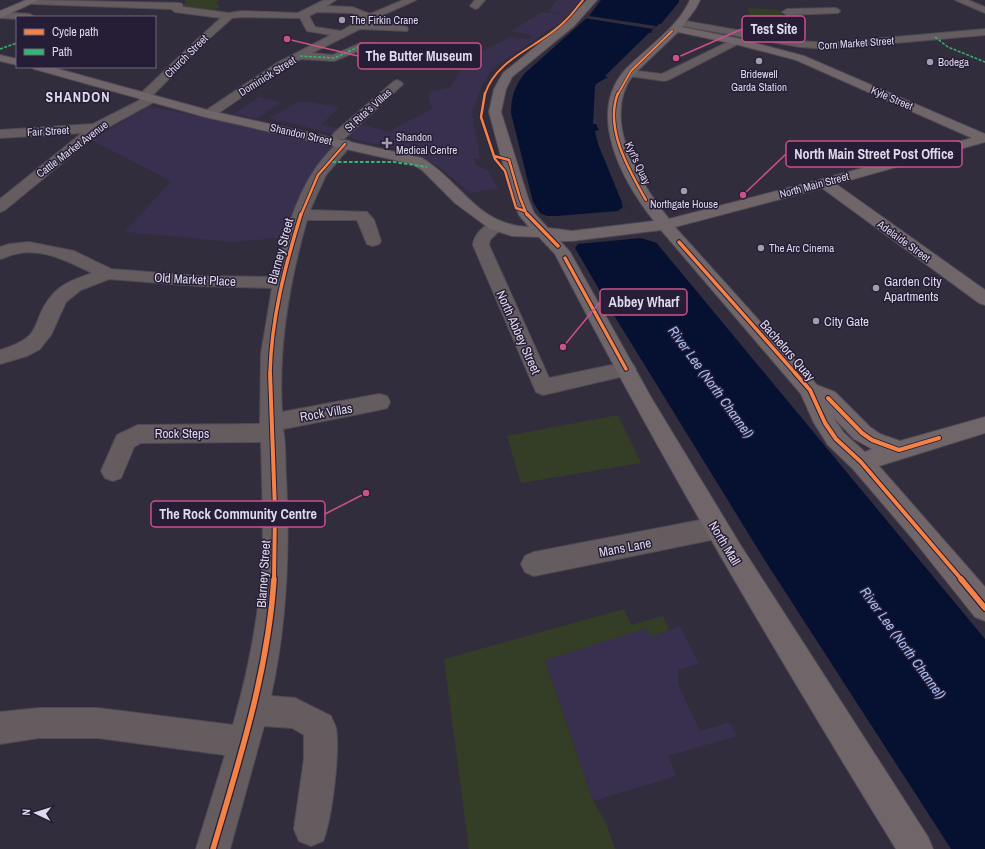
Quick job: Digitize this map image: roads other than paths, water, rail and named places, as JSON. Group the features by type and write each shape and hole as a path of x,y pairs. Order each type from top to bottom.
{"main road":[{"path":"0,15 34,0"},
{"name":"North Mall","path":"592,0 570,24 518,64 503,82 495,112 520,198 527,215 553,231 562,252 626,369 716,528 770,618 916,849"},
{"name":"Kyrl's Quay","path":"661,220 633,180 617,139 615,108 623,81 629,73 677,26 693,6 695,0"},
{"name":"Corn Market Street","path":"677,26 800,58"},
{"path":"0,58 16,62"},
{"name":"Kyle Street","path":"800,58 984,138"},
{"name":"Shandon Street","path":"45,68 147,98 209,114 342,140 417,161 427,167 460,200 480,216 496,226 512,231 553,231 639,223"},
{"name":"North Main Street","path":"639,223 661,220 680,220 824,183 984,138"},
{"name":"Adelaide Street","path":"824,183 985,299"},
{"name":"Bachelors Quay","path":"661,220 810,390 825,423 836,439 862,462 921,530 985,608"},
{"name":"Bachelors Quay","path":"810,390 828,398 862,433 872,440 899,450"},
{"path":"862,462 985,424"}],"street":[{"path":"34,0 177,5 233,16 297,16 315,9 331,0"},
{"path":"391,0 409,1"},
{"path":"960,0 985,10"},
{"name":"Dominick Street","path":"209,114 267,74 359,26 369,20 369,18 409,1"},
{"path":"79,14 97,3"},
{"name":"Church Street","path":"147,98 197,44 233,16 253,4"},
{"path":"162,16 177,5"},
{"path":"315,9 357,11 366,14 369,18"},
{"path":"787,12 835,11"},
{"path":"0,15 16,16"},
{"path":"297,16 307,20 311,29 342,34"},
{"path":"359,26 403,29"},
{"name":"Corn Market Street","path":"677,26 800,44 828,46 985,32"},
{"path":"629,73 664,78 736,41"},
{"path":"300,56 334,58 361,46 378,46"},
{"name":"St Rita's Villas","path":"342,140 397,84"},
{"name":"Cattle Market Avenue","path":"0,207 96,128 147,98"},
{"name":"Fair Street","path":"0,134 96,128"},
{"name":"Blarney Street","path":"213,849 253,710 270,621 274,585 276,516 270,372 274,328 282,283 300,215 318,174 342,140"},
{"path":"300,215 360,215 366,220 373,241"},
{"name":"North Abbey Street","path":"496,226 482,238 481,245 543,387 626,369"},
{"path":"0,254 10,249 29,248 68,255 108,274"},
{"path":"0,357 24,349 36,341 40,337 55,306 65,293 85,282 108,274"},
{"name":"Old Market Place","path":"108,274 199,281 282,283"},
{"name":"Rock Villas","path":"273,427 379,402"},
{"name":"Rock Steps","path":"113,471 125,441 138,434 273,427"},
{"name":"Mans Lane","path":"534,564 627,547 716,528"},
{"path":"253,710 295,713 320,727 320,759 311,829"},
{"path":"0,728 39,723 98,723 245,742"}],"water":[{"name":"River Lee (North Channel)","path":"601,0 679,0 661,24 651,31 653,32 649,33 605,76 608,77 596,84 595,87 593,124 596,124 599,130 595,131 598,144 621,200 985,639 985,849 951,849 764,559 615,317 575,248 540,213 533,202 511,113 514,92 525,73 589,16"}],"place":[{"name":"The Firkin Crane","path":"342,20"},
{"name":"The Butter Museum","path":"287,39"},
{"name":"Test Site","path":"676,58"},
{"name":"Bridewell Garda Station","path":"759,61"},
{"name":"Bodega","path":"930,62"},
{"name":"Shandon Medical Centre","path":"387,143"},
{"name":"Northgate House","path":"684,191"},
{"name":"North Main Street Post Office","path":"743,195"},
{"name":"The Arc Cinema","path":"761,248"},
{"name":"Garden City Apartments","path":"876,288"},
{"name":"City Gate","path":"816,321"},
{"name":"Abbey Wharf","path":"563,347"},
{"name":"The Rock Community Centre","path":"366,493"}],"district":[{"name":"SHANDON","path":"78,97"}]}
